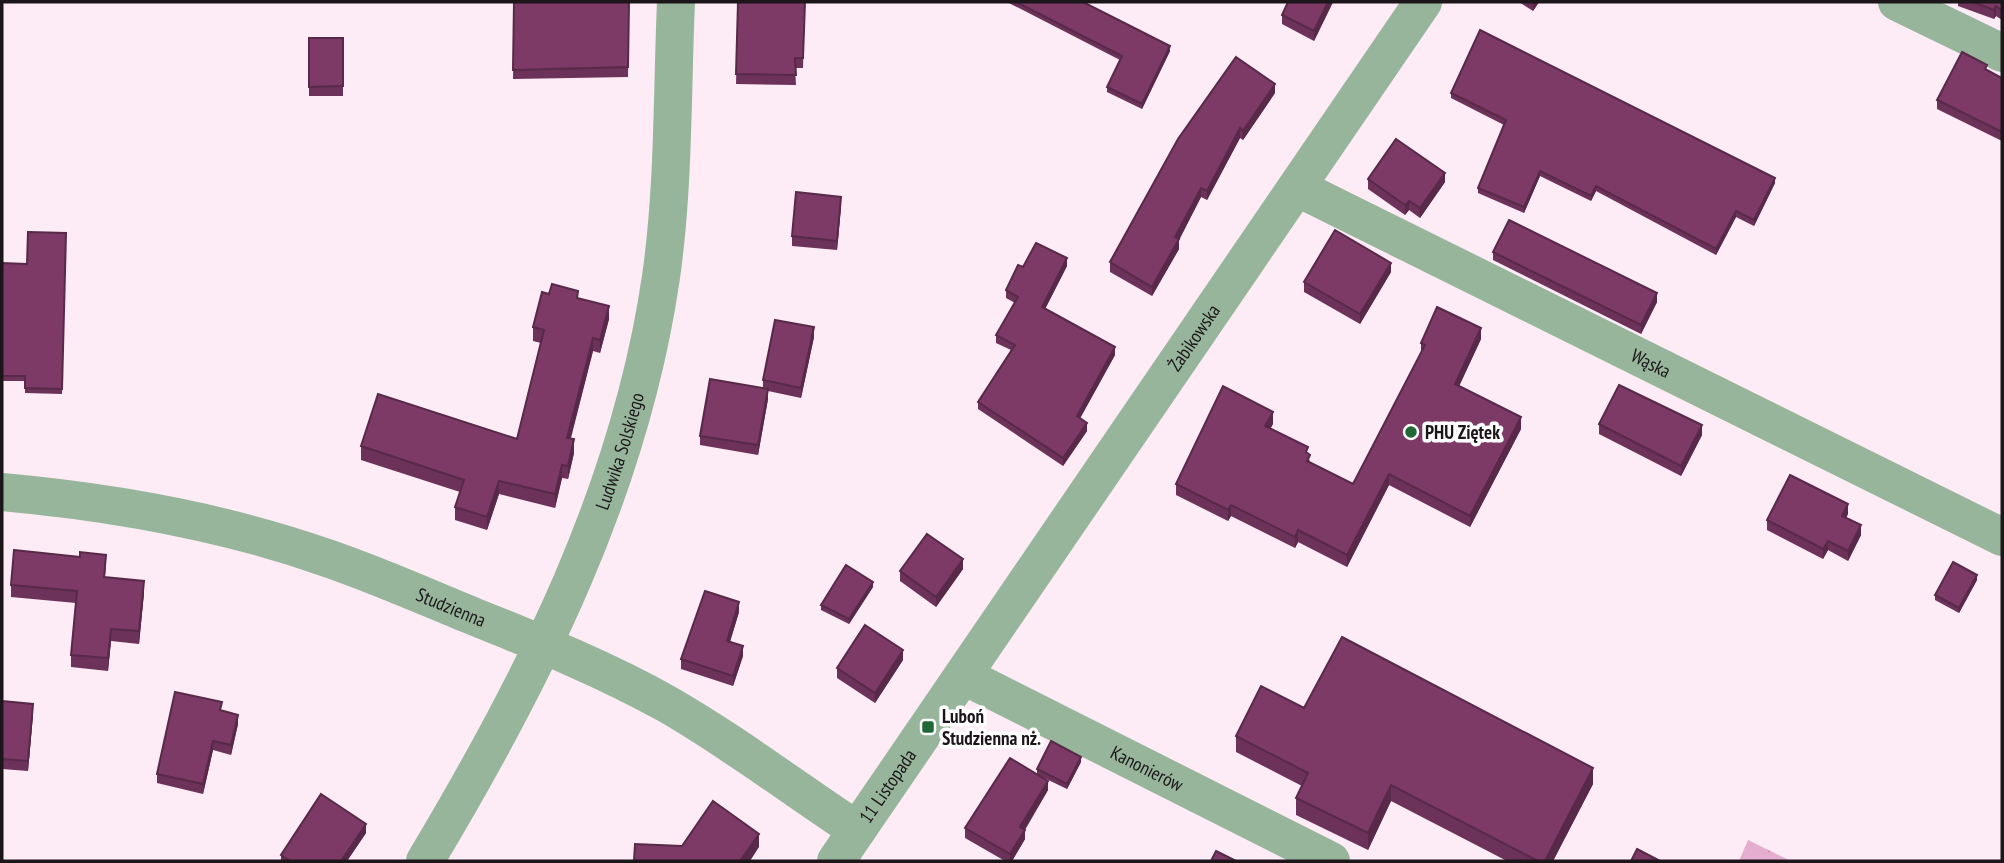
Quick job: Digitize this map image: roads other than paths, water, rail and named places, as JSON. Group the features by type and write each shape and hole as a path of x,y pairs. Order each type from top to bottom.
{"street":[{"name":"Ludwika Solskiego","path":"425,861 484,761 545,646 608,492 636,402 650,339 668,201 676,2"},
{"name":"Żabikowska","path":"964,676 1423,2"},
{"path":"1897,2 2002,53"},
{"name":"Wąska","path":"1298,188 2002,537"},
{"name":"Studzienna","path":"2,492 157,512 255,535 356,568 545,646 631,685 693,720 857,830"},
{"name":"11 Listopada","path":"836,861 964,676"},
{"name":"Kanonierów","path":"964,676 1331,861"}],"place":[{"name":"PHU Ziętek","path":"1411,432"},
{"name":"Luboń Studzienna nż.","path":"928,727"}]}
